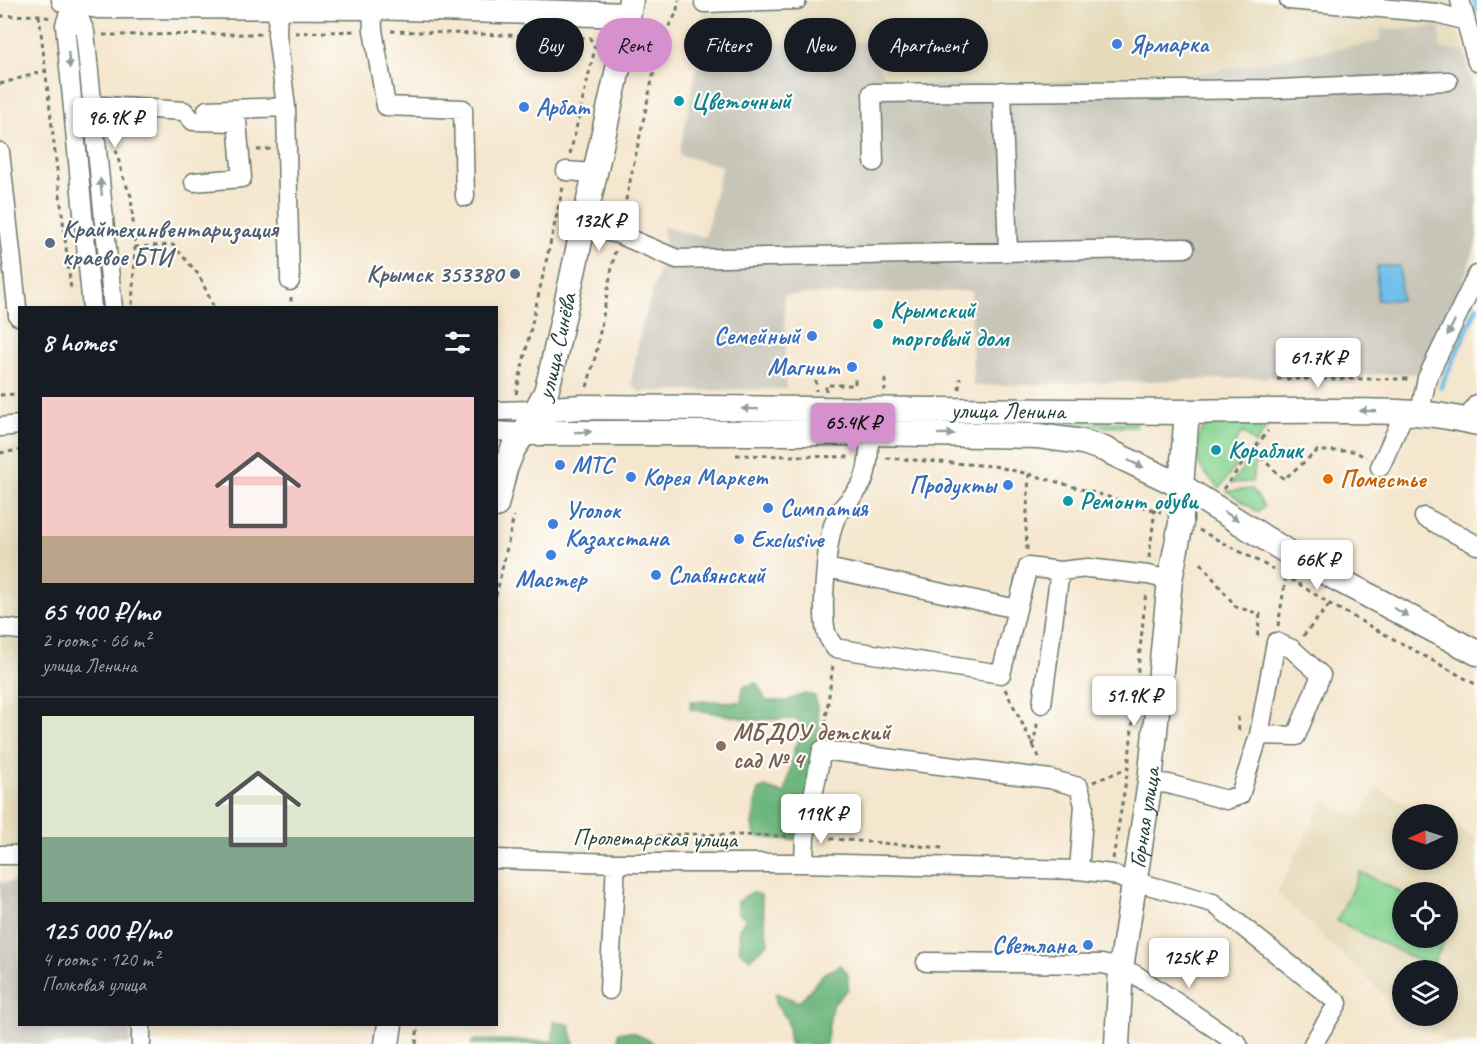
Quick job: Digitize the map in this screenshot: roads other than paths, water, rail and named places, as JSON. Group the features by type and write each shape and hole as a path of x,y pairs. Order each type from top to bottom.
{"main road":[{"path":"68,6 278,7 373,19 630,7"},
{"name":"улица Синёва","path":"506,507 505,469 513,449 546,392 550,377 624,46 630,7"},
{"name":"улица Ленина","path":"536,410 582,406 875,412 1276,410 1413,412 1469,416"},
{"name":"улица Ленина","path":"524,433 875,412 1061,439 1104,449 1181,486 1294,556 1477,653"},
{"name":"Горная улица","path":"1117,1044 1121,968 1150,782 1159,578 1181,523 1181,486 1187,412"},
{"path":"387,1044 390,1026"}],"street":[{"path":"704,3 797,0"},
{"path":"1289,0 1437,13 1466,21"},
{"path":"1460,0 1477,62"},
{"path":"68,6 85,32 112,306"},
{"path":"68,6 92,306"},
{"path":"278,7 277,34 286,107 288,148 290,281"},
{"path":"373,19 386,106 463,109 465,197"},
{"path":"873,162 872,93 1279,89 1448,81"},
{"path":"1002,91 1008,252"},
{"path":"93,107 183,111 286,107"},
{"path":"183,111 193,121 237,122 243,178 194,182"},
{"path":"0,152 18,316"},
{"path":"567,171 594,174"},
{"path":"583,226 618,234 677,259 1185,248"},
{"path":"1380,467 1413,412 1477,275"},
{"name":"улица Ленина","path":"502,404 536,410"},
{"path":"875,412 864,479 858,490 836,515 831,530 824,604 826,633 835,648 1001,674 1028,567 1060,571 1088,568 1159,578"},
{"path":"0,427 18,425"},
{"name":"улица Ленина","path":"498,431 524,433"},
{"path":"1424,517 1477,544"},
{"path":"827,568 1017,609"},
{"path":"1042,704 1060,571"},
{"path":"0,628 18,630"},
{"path":"1150,782 1169,784 1226,800 1240,795 1284,645 1321,675 1296,736 1259,735"},
{"path":"804,863 805,837 822,750 1050,779 1079,787 1084,805 1079,870"},
{"path":"0,855 18,855"},
{"name":"Пролетарская улица","path":"498,859 616,863 804,863 1079,870 1112,874 1135,884 1148,885 1213,903 1338,1003 1313,1044"},
{"path":"609,990 616,863"},
{"path":"926,962 1102,964 1121,968 1136,975 1238,1044"},
{"path":"141,1026 141,1044"}],"water":[{"path":"1377,266 1400,266 1401,300 1377,300"}],"waterway":[{"path":"1474,0 1477,11"},
{"path":"1441,387 1477,307"}],"place":[{"name":"Ярмарка","path":"1117,44"},
{"name":"Цветочный","path":"679,101"},
{"name":"Арбат","path":"524,107"},
{"name":"Крайтехинвентаризация краевое БТИ","path":"50,243"},
{"name":"Крымск 353380","path":"515,274"},
{"name":"Крымский торговый дом","path":"878,324"},
{"name":"Семейный","path":"812,336"},
{"name":"Магнит","path":"852,367"},
{"name":"Кораблик","path":"1216,450"},
{"name":"МТС","path":"560,465"},
{"name":"Корея Маркет","path":"631,477"},
{"name":"Поместье","path":"1328,479"},
{"name":"Продукты","path":"1008,485"},
{"name":"Ремонт обуви","path":"1068,501"},
{"name":"Симпатия","path":"768,508"},
{"name":"Уголок Казахстана","path":"553,524"},
{"name":"Exclusive","path":"739,539"},
{"name":"Мастер","path":"551,555"},
{"name":"Славянский","path":"656,575"},
{"name":"МБДОУ детский сад № 4","path":"721,746"},
{"name":"Светлана","path":"1088,945"}]}
